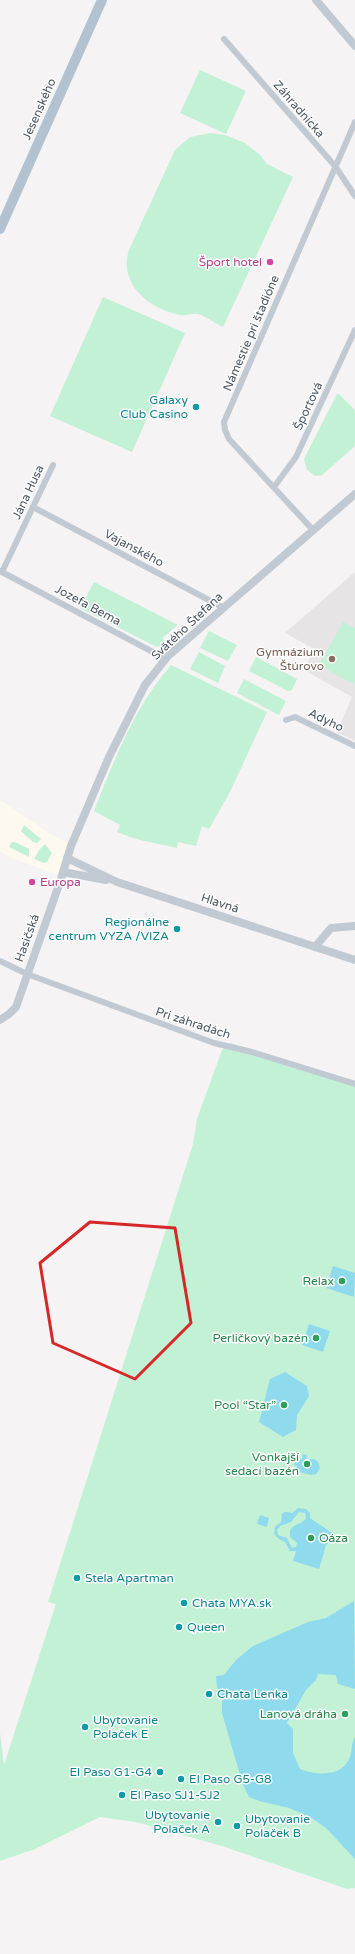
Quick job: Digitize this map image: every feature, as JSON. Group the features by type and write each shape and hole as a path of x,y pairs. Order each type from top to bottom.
{"main road":[{"name":"Jesenského","path":"0,229 102,0"}],"street":[{"path":"316,0 355,46"},
{"name":"Záhradnícka","path":"224,39 335,166 355,196"},
{"name":"Námestie pri štadióne","path":"313,530 229,439 225,430 224,422 355,122"},
{"name":"Športová","path":"274,487 296,457 355,330"},
{"name":"Jána Husa","path":"1,572 54,465"},
{"name":"Svätého Štefana","path":"67,858 109,757 145,685 166,659 355,494"},
{"name":"Vajanského","path":"34,507 224,608"},
{"name":"Jozefa Bema","path":"1,572 166,659"},
{"name":"Adyho","path":"286,720 295,717 355,746"},
{"name":"Hasičská","path":"0,1020 16,1007 67,858"},
{"name":"Hlavná","path":"67,858 117,882 355,960"},
{"name":"Hlavná","path":"63,872 117,882"},
{"path":"315,947 331,928 355,926"},
{"name":"Pri záhradách","path":"0,961 27,974 214,1043 257,1054 355,1084"}],"highlighted area":[{"path":"90,1222 175,1228 191,1323 135,1379 53,1343 40,1263"}],"shaded area":[{"name":"Gymnázium Štúrovo","path":"355,572 355,741 337,732 352,697 304,670 314,649 285,633"},
{"path":"0,800 49,833 68,843 57,875 7,856 0,851"}],"green space":[{"path":"200,70 246,91 226,134 180,113"},
{"path":"210,133 225,135 245,143 259,154 267,164 293,177 223,327 201,315 180,315 168,312 147,301 132,284 128,274 127,262 129,250 175,150 190,137"},
{"path":"103,297 185,333 132,452 50,416"},
{"path":"337,394 339,394 355,410 355,446 322,475 315,476 307,470 304,459"},
{"path":"94,582 178,625 162,638 168,645 164,648 155,646 80,608"},
{"path":"343,622 355,628 355,681 353,684 319,665"},
{"path":"209,631 237,645 228,661 200,648"},
{"path":"199,652 225,666 218,683 190,669"},
{"path":"256,657 297,679 292,690 288,691 249,671"},
{"path":"171,665 267,712 230,792 209,829 202,826 196,846 178,842 177,848 140,840 117,832 120,825 94,811 126,734 158,681"},
{"path":"244,679 286,701 279,715 237,693"},
{"path":"24,825 41,839 37,843 33,842 21,831"},
{"path":"12,842 29,849 29,857 9,847"},
{"path":"45,844 52,853 47,862 44,863 34,859 39,850"},
{"path":"230,1043 355,1081 355,1888 347,1889 222,1846 136,1822 100,1817 35,1849 0,1861 0,1733 4,1765 56,1604 48,1602 193,1144 197,1119 222,1050"}],"water":[{"name":"Relax","path":"333,1266 355,1273 354,1297 326,1288"},
{"name":"Perličkový bazén","path":"309,1324 330,1331 323,1352 302,1345"},
{"name":"Pool “Star”","path":"285,1372 307,1386 309,1396 297,1415 296,1430 283,1437 259,1422 270,1379"},
{"name":"Vonkajší sedací bazén","path":"303,1454 307,1455 306,1460 314,1459 318,1462 320,1468 316,1474 311,1475 296,1471 297,1466 295,1466 294,1463 302,1459"},
{"name":"Oáza","path":"298,1508 306,1509 310,1513 310,1518 332,1533 332,1539 326,1545 319,1569 293,1561 296,1551 290,1551 285,1542 274,1534 275,1527 281,1522 282,1513 292,1513","holes":["299,1512 305,1513 306,1518 290,1530 290,1537 297,1543 296,1547 292,1548 287,1538 278,1535 277,1530 280,1526 291,1522"]},
{"path":"260,1515 269,1518 267,1527 257,1524"},
{"path":"354,1601 355,1689 338,1684 336,1675 318,1674 316,1680 306,1690 287,1723 293,1729 293,1753 300,1769 312,1773 333,1772 344,1766 350,1758 352,1743 355,1737 355,1859 326,1828 310,1817 289,1808 259,1801 249,1797 243,1785 222,1713 222,1699 217,1687 216,1676 224,1675 236,1660 253,1646 308,1622 326,1618"}],"place":[{"name":"Šport hotel","path":"270,262"},
{"name":"Galaxy Club Casino","path":"196,407"},
{"name":"Gymnázium Štúrovo","path":"332,659"},
{"name":"Europa","path":"32,882"},
{"name":"Regionálne centrum VYZA /VIZA","path":"177,929"},
{"name":"Relax","path":"342,1281"},
{"name":"Perličkový bazén","path":"316,1338"},
{"name":"Pool “Star”","path":"284,1405"},
{"name":"Vonkajší sedací bazén","path":"307,1464"},
{"name":"Oáza","path":"311,1538"},
{"name":"Stela Apartman","path":"77,1578"},
{"name":"Chata MYA.sk","path":"184,1603"},
{"name":"Queen","path":"179,1627"},
{"name":"Chata Lenka","path":"209,1694"},
{"name":"Lanová dráha","path":"345,1714"},
{"name":"Ubytovanie Polaček E","path":"85,1727"},
{"name":"El Paso G1-G4","path":"160,1772"},
{"name":"El Paso G5-G8","path":"181,1779"},
{"name":"El Paso SJ1-SJ2","path":"122,1795"},
{"name":"Ubytovanie Polaček A","path":"218,1822"},
{"name":"Ubytovanie Polaček B","path":"237,1826"}]}
